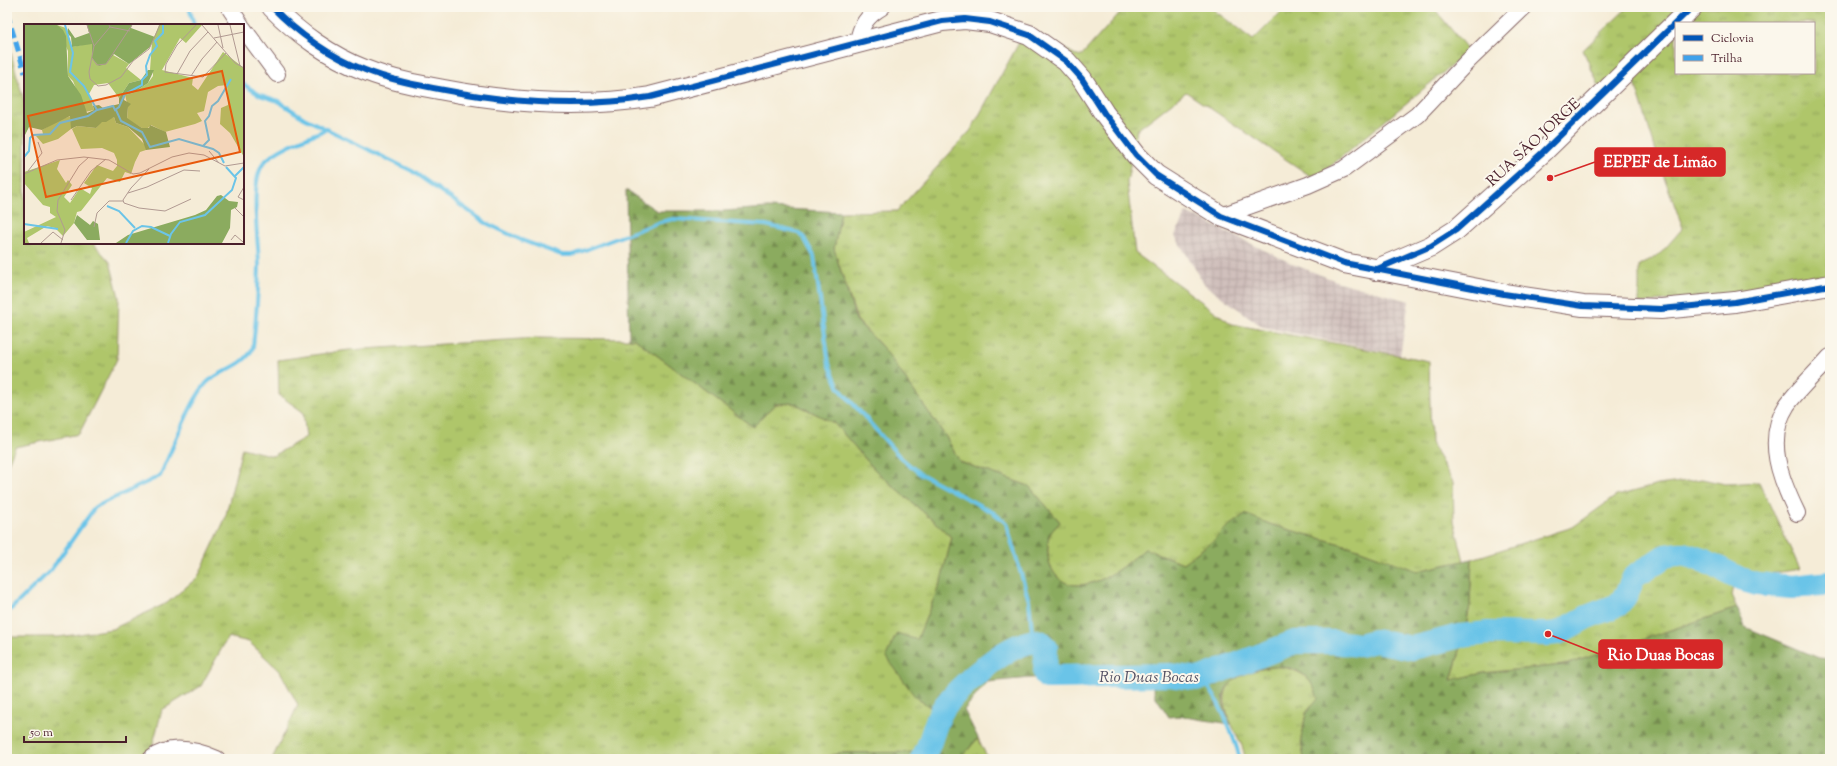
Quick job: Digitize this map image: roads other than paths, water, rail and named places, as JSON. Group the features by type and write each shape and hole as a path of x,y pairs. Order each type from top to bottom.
{"street":[{"path":"229,7 240,24"},
{"path":"272,7 300,32 331,53 364,70 396,81 463,94 527,101 607,103 650,97 942,21 964,20 990,22 1029,35 1066,61 1082,79 1136,155 1156,175 1221,216 1344,263 1504,294 1583,306 1661,309 1735,302 1830,285"},
{"path":"858,42 859,31 864,22 874,12 882,7"},
{"path":"1221,216 1308,185 1344,169 1417,115 1466,63 1524,7"},
{"name":"RUA SÃO JORGE","path":"1677,22 1692,7"},
{"name":"RUA SÃO JORGE","path":"1374,270 1424,249 1456,230 1543,152 1675,24"},
{"path":"244,29 277,74"},
{"path":"1797,513 1784,486 1776,460 1777,430 1787,406 1830,357"},
{"path":"151,759 160,752 180,749 210,756"}],"waterway":[{"path":"189,7 194,24"},
{"path":"244,85 260,95 278,101 304,118 412,171 486,223 521,240 562,255 572,255 660,222 673,219 766,225 799,233 804,238 814,256 829,364 839,388 900,457 919,473 994,513 1006,523 1029,601 1033,641"},
{"path":"7,613 51,570 95,507 160,476 183,424 204,386 210,380 246,358 250,353 253,347 259,277 256,214 256,185 259,173 263,164 274,154 292,144 327,129"},
{"name":"Rio Duas Bocas","path":"922,759 943,709 960,689 987,665 1016,647 1029,642 1040,642 1046,648 1045,674 1047,677 1169,675 1199,679 1295,642 1334,642 1359,645 1375,641 1412,648 1460,636 1488,633 1558,633 1587,617 1618,605 1626,595 1634,577 1665,556 1678,554 1684,554 1705,561 1740,579 1757,584 1792,587 1830,583"},
{"path":"1200,679 1206,684 1218,703 1230,728 1240,759"}],"place":[{"name":"EEPEF de Limão","path":"1550,178"},
{"name":"Rio Duas Bocas","path":"1548,634"}]}
